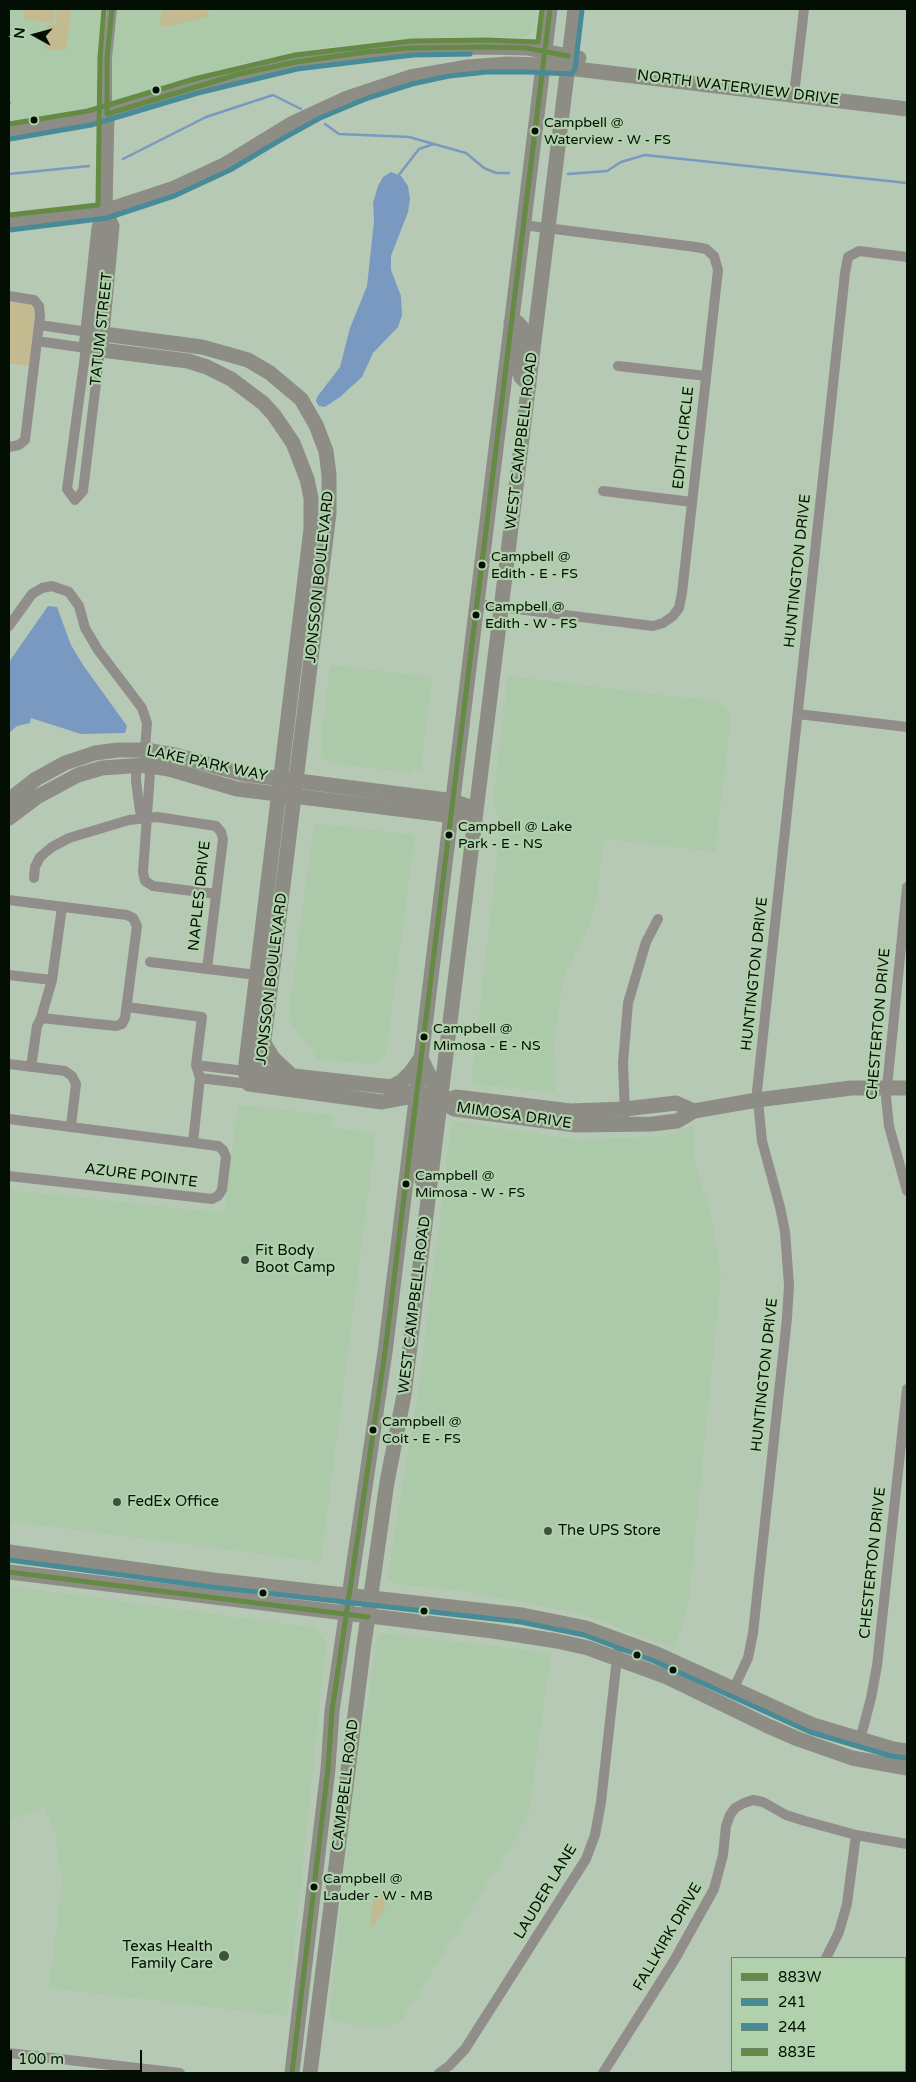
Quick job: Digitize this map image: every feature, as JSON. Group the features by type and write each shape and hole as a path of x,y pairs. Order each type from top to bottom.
{"main road":[{"name":"WEST CAMPBELL ROAD","path":"430,1192 422,1180 420,1169 421,1058 550,9"},
{"name":"WEST CAMPBELL ROAD","path":"368,1617 387,1482 409,1353 430,1192 440,1089 457,969 575,9"},
{"path":"9,132 66,124 107,114 238,74 296,62 357,54 450,47 527,48 544,58"},
{"path":"9,222 51,220 105,211 172,189 206,174 317,111 391,82 432,72 544,58"},
{"name":"NORTH WATERVIEW DRIVE","path":"544,58 795,90 907,100"},
{"name":"NORTH WATERVIEW DRIVE","path":"795,90 907,109"},
{"name":"TATUM STREET","path":"93,349 112,226 105,211 107,114"},
{"path":"511,322 518,323 523,329 519,368 521,377 529,386"},
{"name":"JONSSON BOULEVARD","path":"93,349 176,359 200,364 231,379 246,389 274,415 293,443 307,479 312,512 262,927 247,1077 260,1072 264,1043 329,513 330,475 323,441 316,424 301,399 277,378 248,360 218,350 95,333"},
{"path":"312,512 329,513"},
{"path":"144,765 145,750"},
{"name":"LAKE PARK WAY","path":"9,800 36,779 65,763 102,752 145,750 183,757 279,786 452,808 475,815"},
{"name":"LAKE PARK WAY","path":"9,818 38,797 78,775 102,768 144,765 169,769 237,789 252,791 279,786"},
{"path":"252,791 262,801 275,821"},
{"path":"439,916 460,938"},
{"path":"262,927 278,929"},
{"path":"435,943 441,946 457,969"},
{"path":"264,1043 273,1058 292,1076"},
{"path":"390,1087 402,1081 421,1058 440,1089 425,1094 413,1122"},
{"path":"260,1072 292,1076 382,1102 404,1110 413,1122"},
{"path":"247,1077 326,1087 390,1087 420,1102"},
{"name":"MIMOSA DRIVE","path":"440,1089 454,1110 592,1126 677,1121 694,1111 757,1100 850,1088 907,1088"},
{"name":"MIMOSA DRIVE","path":"440,1089 456,1097 571,1111 625,1109 676,1103 694,1111"},
{"path":"382,1102 420,1102"},
{"path":"544,1108 551,1122"},
{"name":"WEST CAMPBELL ROAD","path":"348,1595 385,1352 413,1122"},
{"path":"385,1352 409,1353"},
{"path":"9,1552 163,1573 522,1615 562,1623 619,1640 674,1661 793,1717 860,1740 907,1751"},
{"path":"9,1572 493,1631 588,1648 667,1677 798,1739 852,1758 907,1768"},
{"path":"162,1592 163,1573"},
{"name":"CAMPBELL ROAD","path":"292,2073 328,1769 332,1711 348,1595"},
{"name":"CAMPBELL ROAD","path":"310,2073 368,1617"},
{"path":"493,1631 500,1624 549,1627 562,1623"},
{"path":"319,1845 338,1847"}],"street":[{"path":"107,114 107,58 112,9"},
{"path":"795,90 804,9"},
{"name":"EDITH CIRCLE","path":"477,604 638,625 653,626 663,623 673,616 679,608 692,502 718,270 714,256 706,249 696,247 523,225"},
{"name":"HUNTINGTON DRIVE","path":"734,1688 748,1658 753,1633 787,1318 789,1285 785,1232 762,1141 757,1100 845,272 848,258 859,251 907,257"},
{"path":"9,296 29,298 37,303 40,312 26,436 23,442 15,447 9,447"},
{"name":"JONSSON BOULEVARD","path":"39,325 95,333"},
{"name":"JONSSON BOULEVARD","path":"37,341 93,349"},
{"name":"TATUM STREET","path":"93,349 88,449 83,491 75,500 67,489 73,447 93,349"},
{"path":"618,366 706,376"},
{"path":"73,447 88,449"},
{"path":"603,491 692,502"},
{"path":"9,626 32,594 42,588 52,586 69,592 79,606 85,628 98,650 142,708 147,723 145,750"},
{"path":"798,714 907,727"},
{"path":"144,765 136,772 136,781 140,810 147,817 143,872 145,881 153,886 216,894"},
{"path":"34,878 35,868 40,857 52,847 69,838 129,820 147,817"},
{"name":"NAPLES DRIVE","path":"147,817 210,824 219,828 223,839 207,969"},
{"name":"CHESTERTON DRIVE","path":"907,887 886,1087 889,1126 907,1191"},
{"path":"9,900 128,915 133,918 137,926 126,1018 122,1024 116,1026 41,1018"},
{"path":"31,1067 35,1035 52,980 62,907"},
{"path":"626,1125 623,1063 628,1003 646,942 658,919"},
{"path":"150,962 257,975"},
{"path":"9,975 52,980"},
{"path":"127,1007 202,1016 196,1065 200,1078 192,1142"},
{"path":"9,1119 71,1126 76,1084 72,1076 66,1071 10,1064"},
{"path":"196,1065 247,1077"},
{"path":"200,1078 247,1077"},
{"name":"AZURE POINTE","path":"9,1176 212,1199 218,1196 222,1190 226,1157 223,1150 218,1146 71,1126"},
{"name":"CHESTERTON DRIVE","path":"860,1740 877,1666 907,1389"},
{"name":"LAUDER LANE","path":"439,2073 449,2066 465,2049 586,1859 595,1835 601,1802 619,1640"},
{"name":"FALLKIRK DRIVE","path":"603,2073 675,1959 714,1889 723,1855 726,1826 735,1808 752,1800 763,1802 786,1815 856,1835 907,1844"},
{"path":"826,1957 839,1932 847,1904 856,1835"},
{"path":"9,2053 180,2073"}],"shaded area":[{"path":"9,9 538,9 535,28 527,37 456,37 391,40 313,49 232,66 83,110 9,122"},
{"path":"24,9 55,9 53,23 24,19"},
{"path":"57,9 71,9 66,50 44,49 47,25 55,25"},
{"path":"161,9 207,9 209,16 165,27 161,26 160,23"},
{"path":"9,302 28,304 33,307 35,312 29,366 9,363"},
{"path":"330,665 432,677 421,770 411,769 410,773 333,763 327,761 322,756 321,742"},
{"path":"508,676 721,702 731,716 715,852 604,839 596,903 589,926 563,979 554,1044 556,1068 555,1093 471,1083 501,824 493,804"},
{"path":"314,823 415,835 386,1054 379,1062 371,1064 318,1059 288,1019"},
{"path":"238,1105 333,1115 331,1128 376,1133 321,1562 9,1521 9,1190 224,1213"},
{"path":"452,1121 578,1140 665,1136 694,1125 693,1154 713,1224 721,1277 688,1608 674,1648 582,1614 464,1591 397,1584 387,1579 419,1385"},
{"path":"9,1586 316,1628 326,1643 287,2016 49,1988 62,1883 56,1837 45,1807 9,1821"},
{"path":"382,1633 551,1653 529,1812 513,1843 401,2021 388,2027 363,2027 329,2020 357,1749 367,1709 376,1640"},
{"path":"374,1893 392,1895 372,1928 370,1927"}],"water":[{"path":"391,172 401,176 408,186 410,199 408,212 391,256 391,270 401,296 402,315 398,327 373,353 362,377 340,397 325,407 319,406 316,401 317,397 340,367 350,328 367,286 374,221 373,203 383,177"},
{"path":"48,606 57,607 71,645 83,665 127,726 125,733 81,734 31,718 30,723 17,726 9,733 9,662"}],"waterway":[{"path":"123,159 206,117 273,95 301,109"},
{"path":"325,124 339,134 409,137 466,153 484,168 496,173 509,173"},
{"path":"398,176 419,149 434,144"},
{"path":"568,174 607,171 621,162 645,155 907,183"},
{"path":"9,174 89,166"}],"transit line":[{"name":"883E","path":"9,215 98,205 100,58 104,9"},
{"name":"883W","path":"107,114 107,58 112,9"},
{"name":"883E","path":"9,124 88,111 194,79 295,55 412,41 486,40 538,42 542,9"},
{"name":"883W","path":"292,2073 328,1769 332,1711 385,1352 550,9"},
{"name":"244","path":"10,230 107,218 174,196 230,170 320,118 368,98 412,84 449,76 487,72 571,74 575,69 582,10"},
{"name":"883W","path":"107,114 239,74 296,62 366,52 412,48 486,47 527,48 568,56"},
{"name":"244","path":"10,139 91,125 198,93 297,69 413,55 470,54"},
{"name":"241","path":"9,1560 212,1587 521,1622 584,1635 654,1661 810,1732 891,1756 906,1758"},
{"name":"883W","path":"9,1572 368,1617"}],"place":[{"name":"Campbell @ Waterview - W - FS","path":"535,131"},
{"name":"Campbell @ Edith - E - FS","path":"482,565"},
{"name":"Campbell @ Edith - W - FS","path":"476,615"},
{"name":"Campbell @ Lake Park - E - NS","path":"449,835"},
{"name":"Campbell @ Mimosa - E - NS","path":"424,1037"},
{"name":"Campbell @ Mimosa - W - FS","path":"406,1184"},
{"name":"Fit Body Boot Camp","path":"245,1260"},
{"name":"Campbell @ Coit - E - FS","path":"373,1430"},
{"name":"FedEx Office","path":"117,1502"},
{"name":"The UPS Store","path":"548,1531"},
{"name":"Campbell @ Lauder - W - MB","path":"314,1887"},
{"name":"Texas Health Family Care","path":"224,1956"}]}
